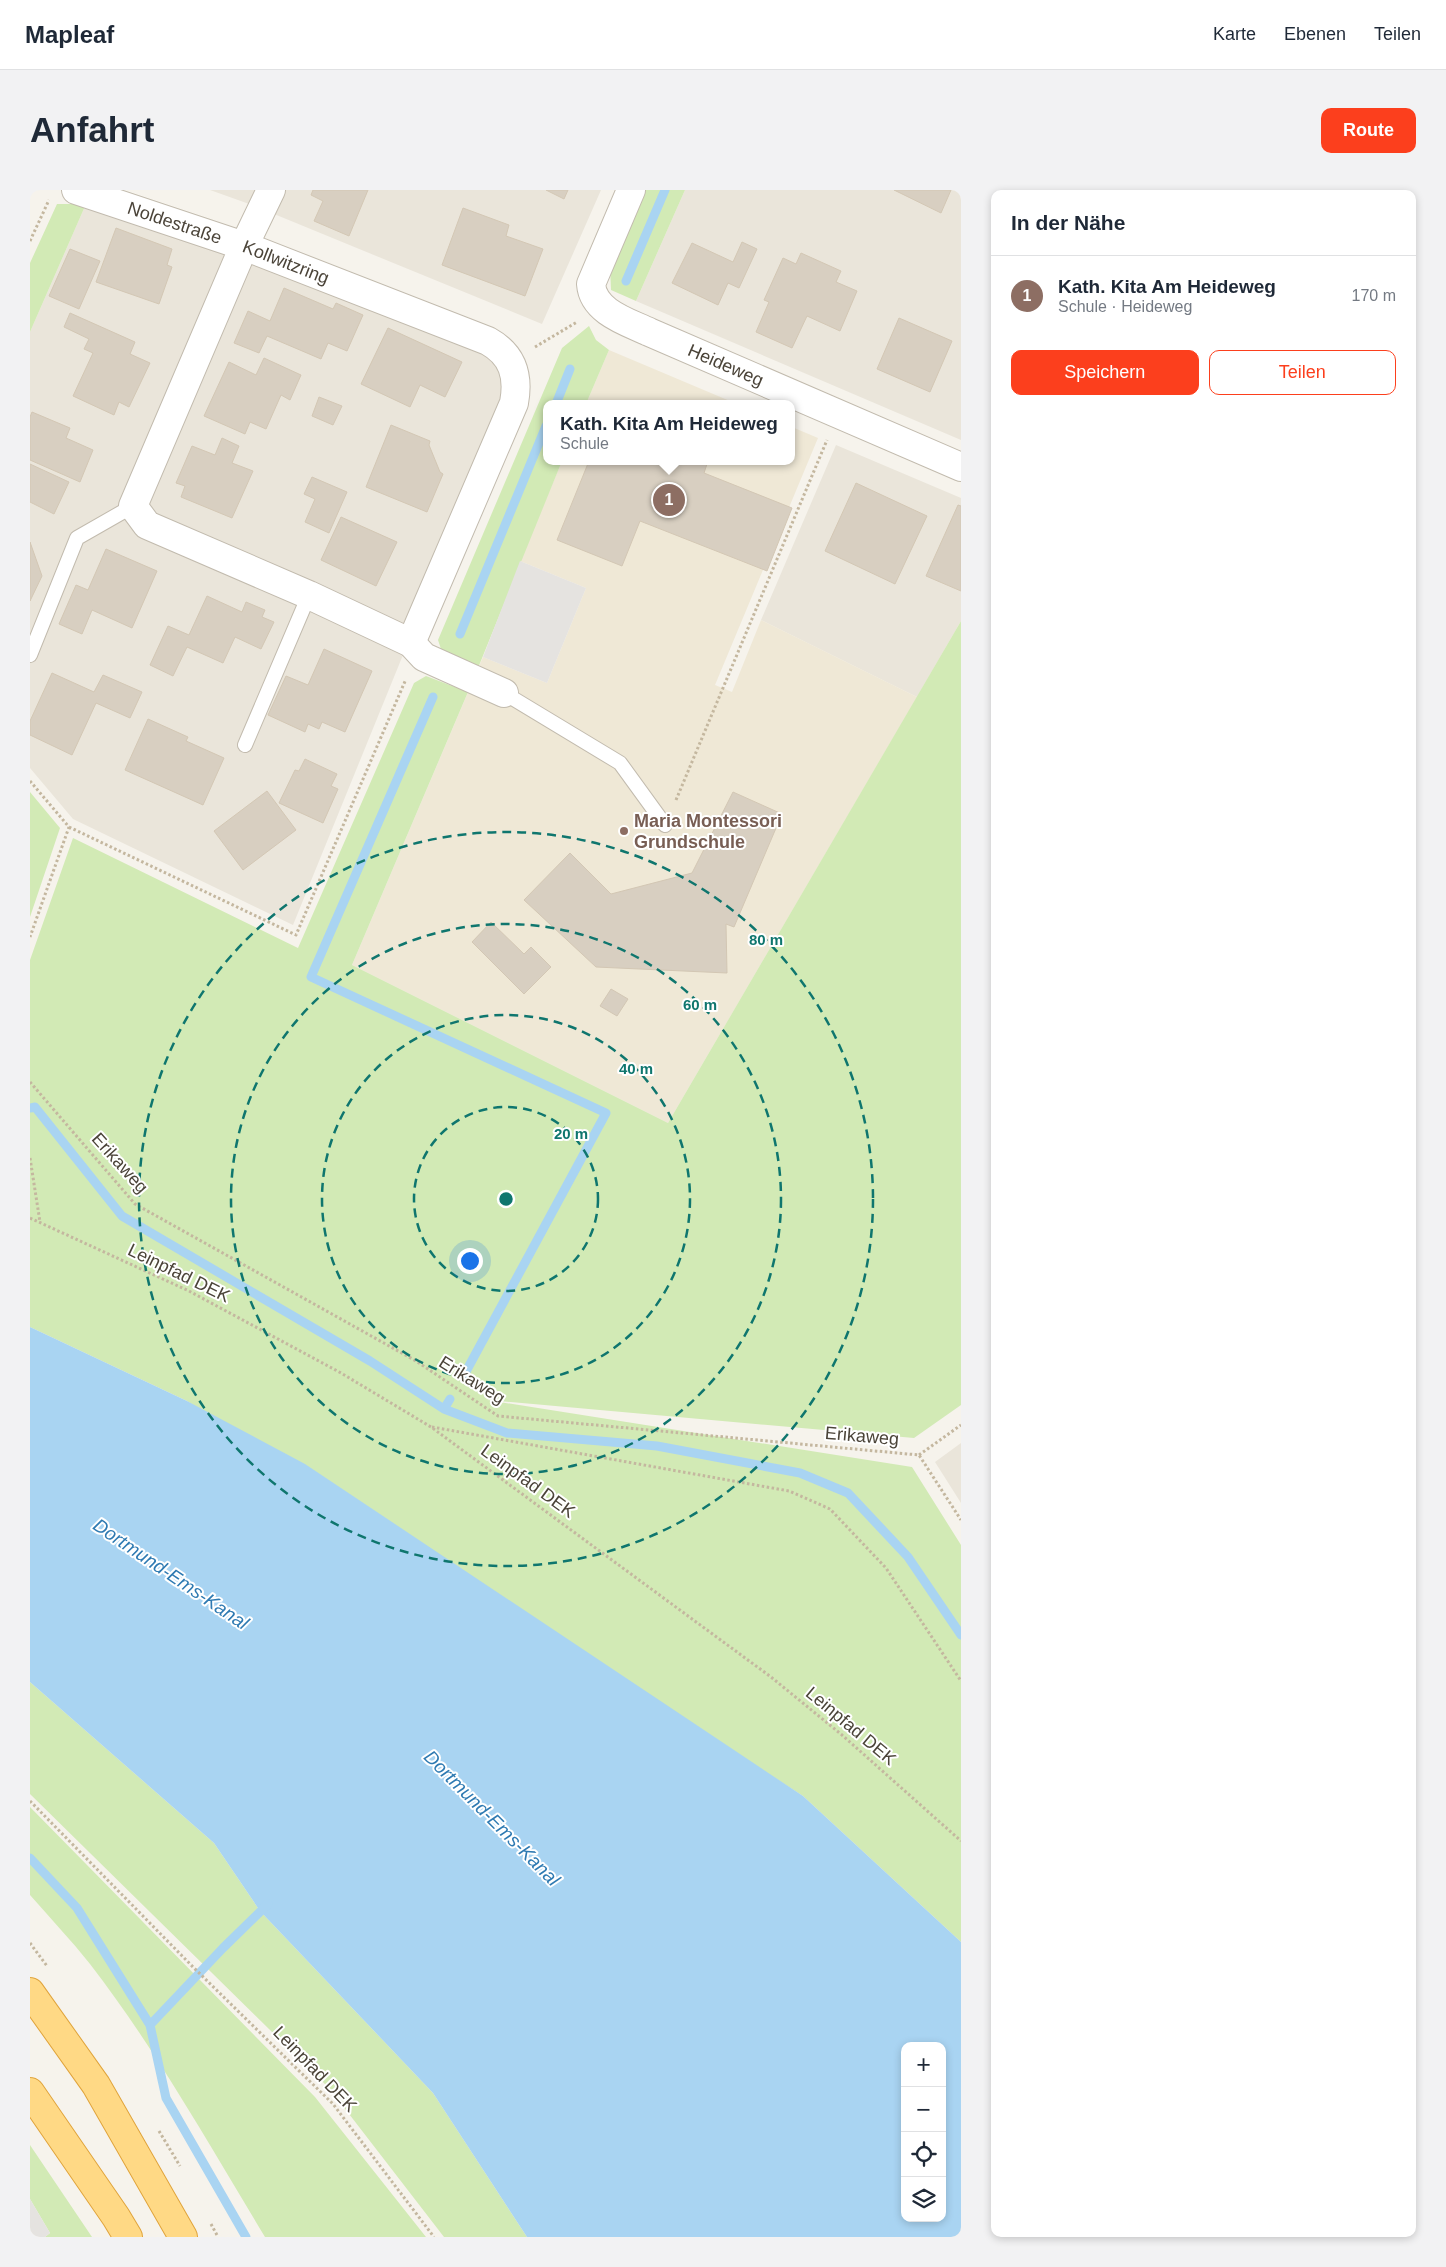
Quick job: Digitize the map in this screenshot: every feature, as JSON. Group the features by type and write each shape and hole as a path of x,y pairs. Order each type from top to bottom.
{"highway":[{"path":"30,1992 96,2085 183,2237"},
{"path":"30,2092 128,2237"}],"street":[{"path":"244,246 271,190"},
{"path":"602,307 595,301 590,284 631,190"},
{"name":"Noldestraße","path":"63,192 244,246"},
{"name":"Kollwitzring","path":"133,506 244,246 488,342 499,348 511,361"},
{"name":"Heideweg","path":"602,307 649,332 961,467"},
{"path":"411,643 514,402 516,380 511,361"},
{"path":"133,506 147,525 309,595 411,643 424,657 504,693"}],"lane":[{"path":"30,655 78,538 133,506"},
{"path":"245,745 309,595"},
{"path":"504,693 620,763 665,825"}],"path":[{"path":"30,241 63,192"},
{"path":"511,361 602,307"},
{"path":"665,825 838,414"},
{"path":"30,780 69,827 296,935 406,680 411,643"},
{"path":"30,937 69,827"},
{"name":"Erikaweg","path":"30,1082 135,1204 416,1361 498,1416 919,1455 961,1520"},
{"path":"30,1158 40,1222"},
{"name":"Leinpfad DEK","path":"30,1218 189,1291 340,1373 431,1427 771,1677 879,1767 961,1841"},
{"path":"919,1455 961,1425"},
{"path":"431,1427 789,1491 830,1509 886,1568 961,1681"},
{"name":"Leinpfad DEK","path":"30,1800 194,1968 333,2104 434,2237"}],"shaded area":[{"path":"210,190 601,190 542,324 252,205"},
{"path":"685,190 961,190 961,440 636,301"},
{"path":"86,204 486,347 505,376 506,402 293,925 73,819 30,768 30,332"},
{"path":"609,350 728,400 588,400"},
{"name":"Maria Montessori Grundschule","path":"795,428 818,438 715,685 732,692 761,620 917,697 668,1123 352,965 483,657 547,683 586,588 520,561 560,465 795,465"},
{"path":"836,445 961,498 961,621 917,697 761,620"},
{"path":"520,561 586,588 547,683 483,657"},
{"path":"961,1443 961,1503 935,1462"},
{"path":"30,2199 50,2233 45,2237 30,2237"}],"green space":[{"path":"643,190 685,190 636,301 611,290 610,266"},
{"path":"57,204 86,204 30,332 30,263"},
{"path":"589,326 596,340 609,350 588,400 543,400 543,465 560,465 478,668 442,652 438,640 562,348"},
{"path":"961,621 961,1405 914,1438 487,1400 912,1467 961,1545 961,1942 803,1796 187,1401 30,1327 30,960 73,838 298,948 414,683 426,676 468,692 352,965 668,1123"},
{"path":"30,792 60,828 30,917"},
{"path":"30,1682 214,1843 260,1911 433,2093 527,2237 444,2237 329,2088 30,1794"},
{"path":"30,1807 315,2097 426,2237 265,2237 137,2029 90,1964 30,1895"},
{"path":"30,2145 92,2237 45,2237 50,2233 30,2199"}],"water":[{"name":"Dortmund-Ems-Kanal","path":"30,1327 187,1401 305,1464 803,1796 961,1942 961,2237 527,2237 433,2093 260,1911 214,1843 30,1682"}],"building":[{"path":"313,190 368,190 349,236 314,221 323,201 311,195"},
{"path":"546,190 568,190 564,199"},
{"path":"894,190 951,190 941,213"},
{"path":"463,208 509,225 506,236 543,249 525,296 442,265"},
{"path":"116,228 172,249 167,265 172,267 159,304 96,282"},
{"path":"742,242 757,249 739,288 728,283 718,305 672,283 692,243 733,262"},
{"path":"70,249 100,261 79,309 49,296"},
{"path":"801,253 841,271 836,282 857,291 840,331 807,316 792,348 756,332 769,302 764,300 783,258 796,264"},
{"path":"284,288 333,309 336,303 363,315 347,351 328,343 321,359 267,336 259,353 234,343 248,311 270,321"},
{"path":"70,313 135,342 130,354 150,363 129,407 119,402 114,415 73,396 93,353 84,349 89,339 64,327"},
{"path":"899,318 952,341 930,392 877,369"},
{"path":"388,328 462,362 445,397 420,385 410,407 361,384"},
{"path":"264,358 301,375 290,400 281,395 266,429 250,422 245,434 204,416 229,362 256,375"},
{"path":"319,397 342,406 333,425 312,416"},
{"path":"32,412 70,428 66,438 93,450 80,482 30,460 30,417"},
{"path":"391,425 430,441 429,445 440,472 443,474 427,512 366,487"},
{"path":"222,438 239,446 232,463 253,471 232,518 181,497 185,486 176,483 192,446 215,455"},
{"path":"30,464 69,482 54,514 30,502"},
{"path":"587,465 707,465 704,473 792,508 767,571 640,521 622,566 557,540"},
{"path":"312,477 347,492 329,533 305,522 315,499 304,494"},
{"path":"856,483 927,516 895,584 825,551"},
{"path":"958,505 961,506 961,591 926,576"},
{"path":"341,517 397,542 376,586 321,560"},
{"path":"30,542 42,576 30,601"},
{"path":"106,549 157,571 132,628 92,610 82,634 59,624 76,585 88,590"},
{"path":"207,596 242,612 246,602 265,610 262,617 274,622 261,649 235,637 223,663 187,647 173,676 150,665 168,626 189,635"},
{"path":"324,649 372,671 345,732 322,722 319,729 308,724 305,732 268,715 286,676 308,685"},
{"path":"52,673 94,692 103,675 142,692 130,718 96,703 72,755 30,735 30,721"},
{"path":"148,719 188,737 186,741 224,758 203,805 125,770"},
{"path":"305,759 337,774 331,786 338,789 323,823 279,803 295,770 299,771"},
{"path":"267,791 296,830 243,870 214,831"},
{"path":"733,792 782,814 734,927 726,924 727,973 596,967 524,900 570,853 611,894 692,873"},
{"path":"491,922 524,954 531,947 551,967 524,994 472,942"},
{"path":"611,989 628,999 617,1016 600,1006"}],"waterway":[{"path":"626,281 665,190"},
{"path":"558,400 570,369"},
{"path":"460,634 543,433"},
{"path":"433,697 311,977 606,1113 463,1377"},
{"path":"30,1108 35,1107 122,1216 370,1361 444,1409 507,1433 657,1446 800,1473 848,1493 908,1557 961,1635"},
{"path":"444,1409 450,1399"},
{"path":"30,1858 77,1908 150,2025 166,2098 246,2237"},
{"path":"150,2025 268,1904"}],"place":[{"name":"Kath. Kita Am Heideweg","path":"669,500"},
{"name":"Maria Montessori Grundschule","path":"624,831"}]}
